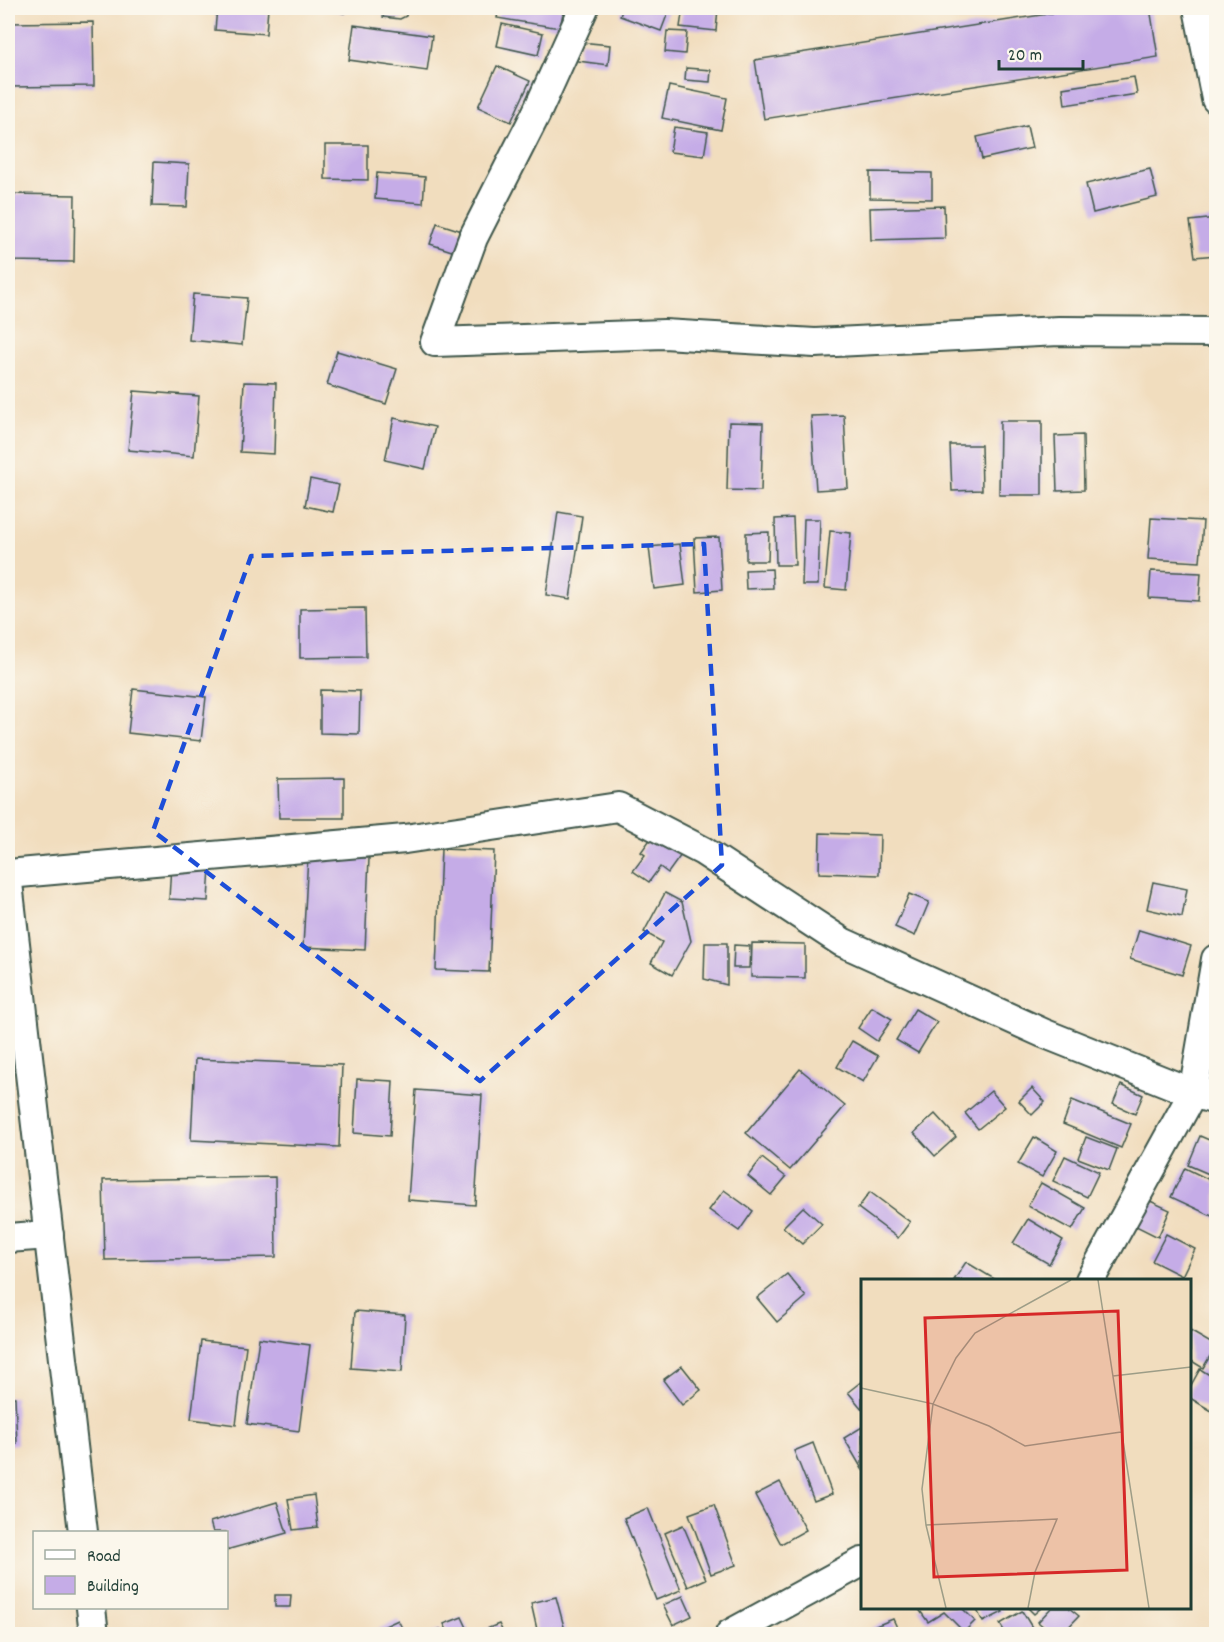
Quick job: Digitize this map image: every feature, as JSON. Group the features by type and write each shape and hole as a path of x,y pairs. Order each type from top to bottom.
{"street":[{"path":"584,8 536,114 473,238 435,342 664,334 815,343 1059,331 1216,332"},
{"path":"1198,8 1216,99"},
{"path":"8,874 405,839 618,807 703,851 842,942 1043,1034 1205,1096"},
{"path":"8,883 83,1531"},
{"path":"1091,1279 1205,1096 1216,960"},
{"path":"8,1238 49,1235"},
{"path":"730,1635 861,1564"},
{"path":"91,1609 94,1635"}],"highlighted area":[{"path":"704,544 722,865 480,1081 153,831 251,556"}],"building":[{"path":"217,8 268,8 266,34 215,30"},
{"path":"324,8 345,8 344,13"},
{"path":"384,8 407,8 406,16 400,19 383,17"},
{"path":"499,8 564,8 560,28 497,18"},
{"path":"623,8 669,10 661,31 620,16"},
{"path":"683,8 718,8 716,31 680,27"},
{"path":"1086,8 1150,8 1158,57 764,119 755,60"},
{"path":"93,22 94,86 8,87 8,23"},
{"path":"502,24 543,33 538,55 497,46"},
{"path":"354,25 432,36 427,71 349,60"},
{"path":"667,31 687,32 685,54 665,52"},
{"path":"580,42 610,45 608,65 578,61"},
{"path":"497,66 530,81 511,122 478,107"},
{"path":"686,68 711,70 710,82 685,80"},
{"path":"1134,77 1137,94 1065,105 1063,88"},
{"path":"669,86 727,98 721,130 662,118"},
{"path":"1027,126 1032,148 982,159 977,137"},
{"path":"674,127 708,132 704,156 670,152"},
{"path":"325,145 368,145 368,180 325,179"},
{"path":"154,162 189,164 187,207 152,206"},
{"path":"1150,169 1157,197 1093,213 1086,184"},
{"path":"870,172 932,173 932,199 870,198"},
{"path":"377,173 425,177 423,203 375,199"},
{"path":"11,194 75,195 74,262 10,261"},
{"path":"944,206 945,238 871,240 870,208"},
{"path":"1216,218 1216,255 1195,257 1190,221"},
{"path":"437,223 465,232 458,253 430,244"},
{"path":"193,294 247,298 242,345 189,340"},
{"path":"337,351 397,369 386,404 327,385"},
{"path":"244,382 276,383 274,454 240,452"},
{"path":"134,391 199,396 194,456 128,450"},
{"path":"844,415 848,488 816,490 811,416"},
{"path":"394,418 435,427 425,469 385,460"},
{"path":"1000,421 1042,421 1042,495 999,495"},
{"path":"729,422 763,423 761,491 727,490"},
{"path":"1083,435 1084,490 1057,491 1055,436"},
{"path":"950,445 981,445 982,490 952,491"},
{"path":"310,479 339,485 333,512 305,506"},
{"path":"558,512 582,516 570,599 546,595"},
{"path":"793,518 795,565 776,565 775,519"},
{"path":"1151,518 1203,521 1200,562 1148,559"},
{"path":"804,519 820,519 818,585 802,585"},
{"path":"830,531 851,533 846,590 825,588"},
{"path":"769,532 768,561 746,561 746,533"},
{"path":"719,537 722,590 697,592 694,538"},
{"path":"680,544 685,585 654,589 649,547"},
{"path":"772,569 773,588 746,589 745,570"},
{"path":"1151,571 1201,573 1199,601 1149,598"},
{"path":"365,608 366,657 300,658 300,609"},
{"path":"133,689 206,697 201,741 128,733"},
{"path":"320,690 360,691 359,734 320,733"},
{"path":"344,778 344,818 279,818 278,779"},
{"path":"820,833 880,835 879,875 819,873"},
{"path":"654,834 681,855 668,873 660,867 649,882 633,871 645,855 641,852"},
{"path":"441,849 494,851 489,972 436,970"},
{"path":"308,855 369,858 365,950 303,947"},
{"path":"171,865 210,866 208,901 169,899"},
{"path":"1153,882 1187,889 1182,917 1147,909"},
{"path":"665,893 682,902 691,941 672,975 651,963 662,942 644,932"},
{"path":"909,894 929,902 915,936 895,927"},
{"path":"1139,930 1191,946 1182,975 1130,959"},
{"path":"705,943 727,943 727,985 704,979"},
{"path":"752,943 805,944 805,978 751,977"},
{"path":"734,945 750,946 749,968 733,968"},
{"path":"872,1007 892,1019 877,1041 858,1028"},
{"path":"915,1009 937,1022 918,1053 896,1040"},
{"path":"852,1041 878,1056 863,1082 837,1067"},
{"path":"1216,1053 1216,1086 1207,1084"},
{"path":"195,1059 342,1065 339,1147 191,1140"},
{"path":"800,1069 845,1106 790,1170 746,1133"},
{"path":"357,1079 393,1081 390,1136 354,1133"},
{"path":"1121,1085 1143,1095 1135,1114 1113,1104"},
{"path":"1032,1088 1045,1102 1032,1115 1019,1101"},
{"path":"416,1090 482,1095 475,1205 408,1200"},
{"path":"991,1091 1005,1107 978,1129 965,1113"},
{"path":"1072,1100 1131,1124 1121,1148 1063,1124"},
{"path":"935,1114 956,1137 935,1156 914,1133"},
{"path":"1200,1136 1216,1143 1216,1177 1188,1165"},
{"path":"1034,1137 1057,1151 1042,1177 1018,1164"},
{"path":"1086,1137 1117,1149 1109,1170 1078,1158"},
{"path":"1065,1156 1099,1172 1087,1197 1053,1181"},
{"path":"762,1158 786,1177 771,1195 748,1176"},
{"path":"1185,1168 1216,1183 1216,1218 1171,1197"},
{"path":"275,1177 276,1257 105,1260 103,1180"},
{"path":"1041,1183 1085,1208 1072,1230 1028,1206"},
{"path":"724,1190 753,1211 739,1231 709,1210"},
{"path":"870,1192 910,1222 898,1238 858,1208"},
{"path":"1148,1200 1170,1210 1158,1237 1136,1226"},
{"path":"803,1207 822,1224 802,1244 783,1227"},
{"path":"1028,1219 1063,1240 1049,1264 1013,1243"},
{"path":"1166,1234 1195,1249 1182,1276 1152,1261"},
{"path":"966,1262 994,1279 955,1279"},
{"path":"787,1274 806,1297 777,1322 757,1298"},
{"path":"355,1311 405,1315 402,1372 351,1368"},
{"path":"1191,1332 1216,1346 1203,1368 1191,1361"},
{"path":"259,1338 310,1345 299,1431 247,1424"},
{"path":"201,1341 246,1346 236,1425 191,1419"},
{"path":"682,1366 701,1390 682,1405 663,1380"},
{"path":"1200,1369 1216,1379 1215,1413 1191,1399 1191,1385"},
{"path":"861,1382 861,1408 848,1392"},
{"path":"8,1397 15,1397 17,1444 8,1445"},
{"path":"861,1428 861,1467 844,1438"},
{"path":"813,1443 832,1494 814,1501 794,1451"},
{"path":"780,1482 806,1530 781,1544 755,1495"},
{"path":"314,1495 318,1527 293,1530 288,1499"},
{"path":"277,1502 287,1533 228,1549 228,1531 213,1531 210,1522"},
{"path":"714,1505 736,1565 711,1574 689,1514"},
{"path":"648,1508 681,1590 656,1600 624,1518"},
{"path":"683,1525 706,1579 688,1587 665,1533"},
{"path":"275,1595 291,1595 290,1607 275,1607"},
{"path":"683,1596 692,1616 673,1625 663,1605"},
{"path":"556,1597 566,1634 538,1634 531,1603"},
{"path":"919,1609 963,1609 975,1621 964,1632 944,1612 928,1622"},
{"path":"976,1609 1001,1609 1003,1612 983,1622"},
{"path":"1029,1609 1040,1609 1034,1614"},
{"path":"1050,1609 1070,1609 1079,1616 1062,1634 1052,1634 1038,1622"},
{"path":"1022,1611 1036,1634 1006,1634 1000,1624"},
{"path":"462,1617 470,1634 449,1634 444,1624"},
{"path":"893,1619 900,1634 874,1634 871,1628"},
{"path":"398,1620 405,1634 374,1634 372,1632"},
{"path":"499,1624 504,1634 474,1634"},
{"path":"440,1629 442,1634 429,1634"}]}
